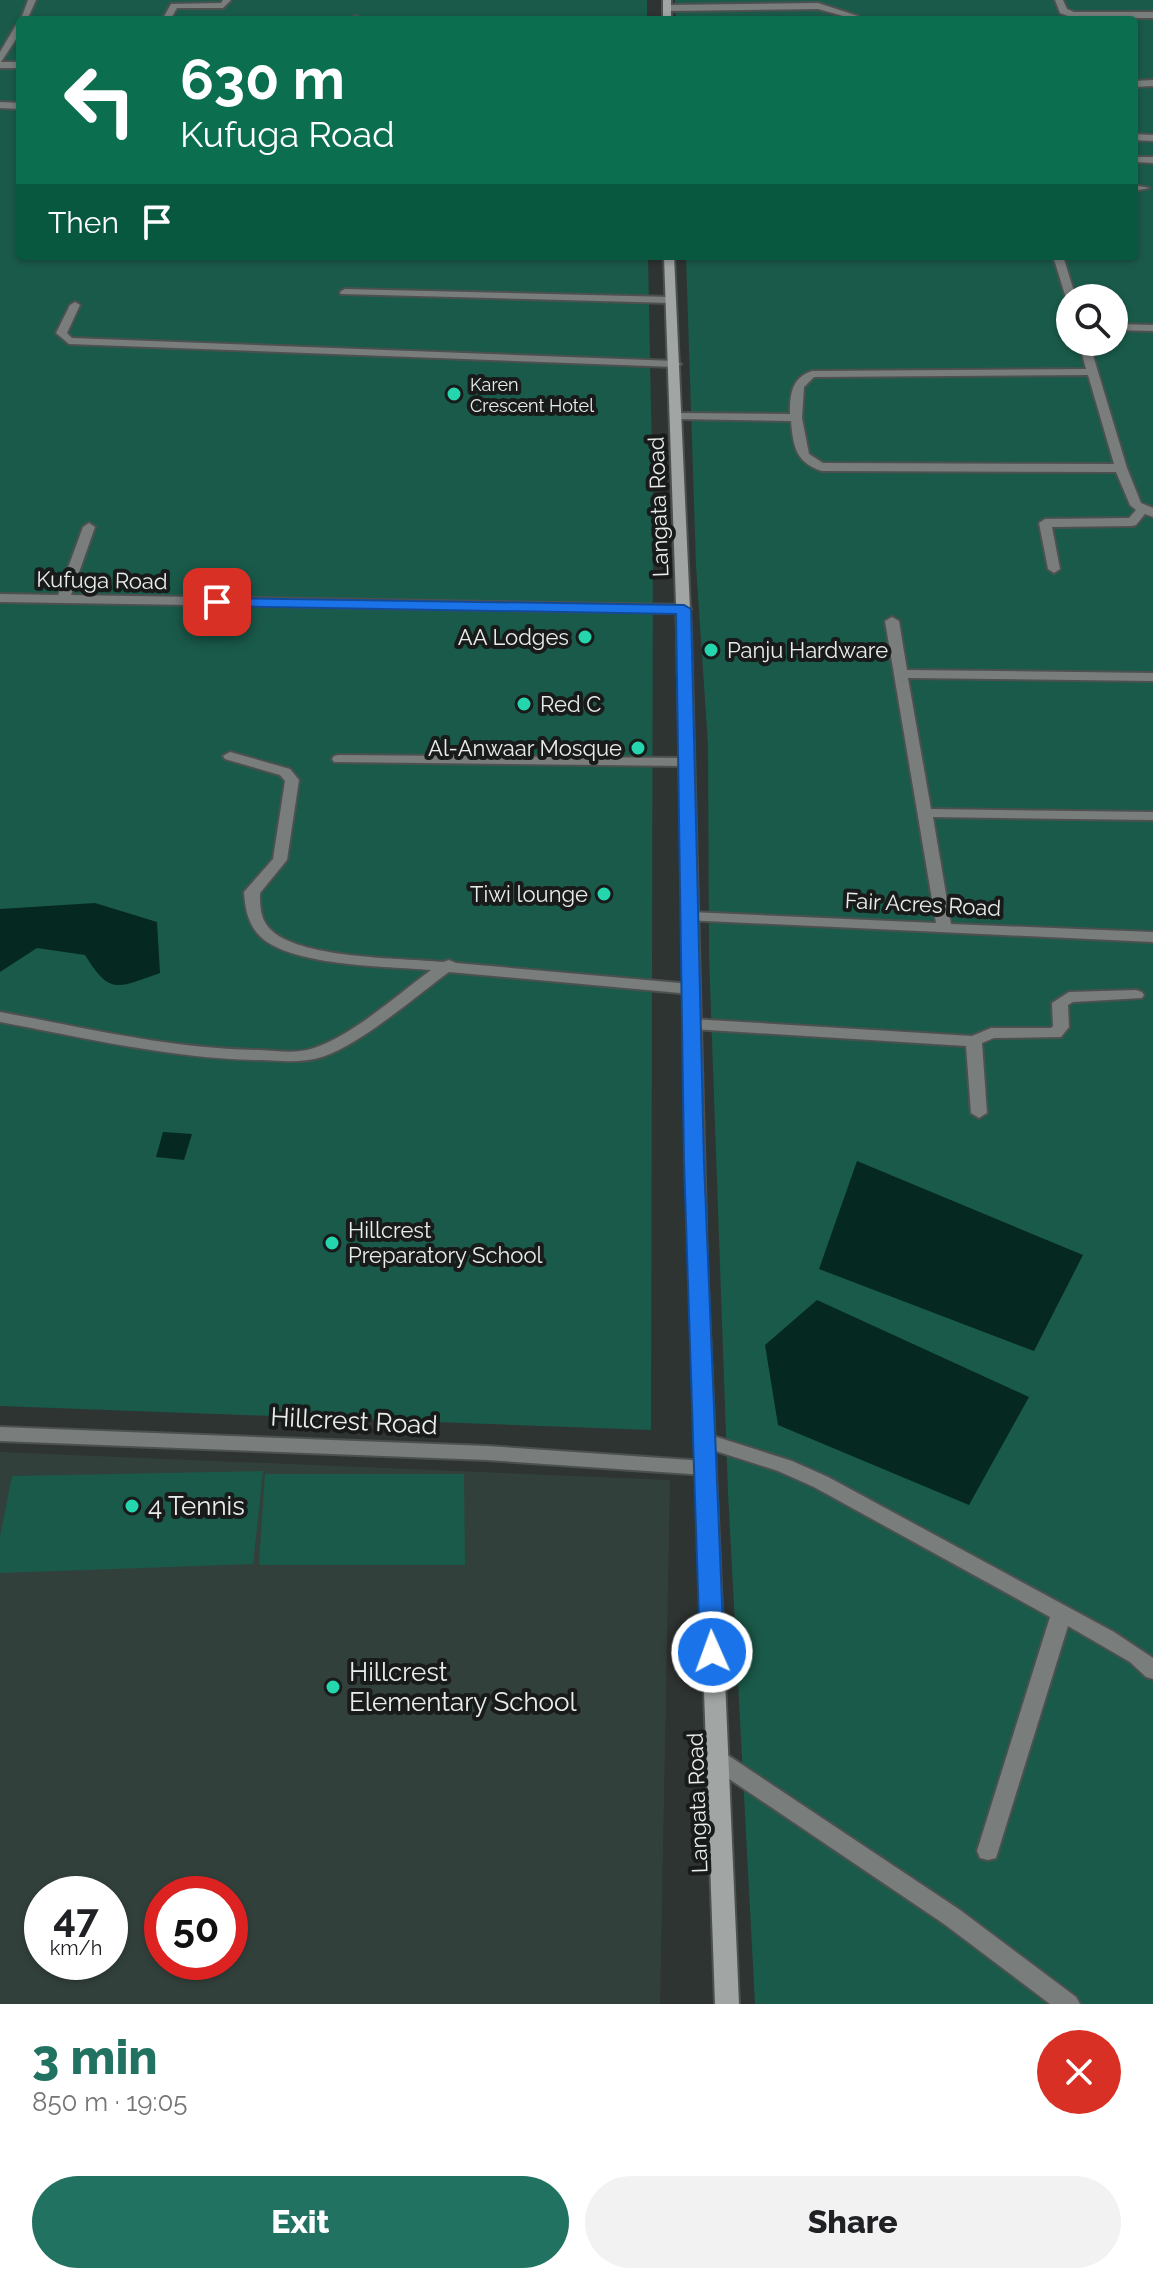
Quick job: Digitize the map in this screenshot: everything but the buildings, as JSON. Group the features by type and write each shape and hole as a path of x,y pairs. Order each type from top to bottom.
{"main road":[{"name":"Langata Road","path":"669,260 684,609 704,1440 727,2004"}],"street":[{"path":"168,16 174,6 220,6 225,5 227,0"},
{"path":"1059,0 1063,11 1073,15 1153,15"},
{"path":"667,4 818,6 854,16"},
{"path":"0,63 16,32"},
{"path":"1139,160 1153,160"},
{"path":"1059,260 1067,284"},
{"path":"345,292 671,300"},
{"path":"75,305 61,333 69,341 675,364"},
{"path":"1128,327 1153,328"},
{"path":"1054,569 1045,523 1132,522 1148,512 1136,505 1121,468 1088,356"},
{"path":"1093,372 812,374 804,377 798,387 796,418 803,457 810,464 822,467 1121,468"},
{"path":"678,416 796,418"},
{"path":"63,600 89,527"},
{"name":"Kufuga Road","path":"0,598 684,609"},
{"path":"892,621 944,927"},
{"path":"901,674 1153,677"},
{"path":"230,756 285,772 292,780 280,860 252,892 261,930 271,940 298,952 324,956 691,989"},
{"path":"339,759 687,762"},
{"path":"925,813 1153,816"},
{"name":"Fair Acres Road","path":"690,917 1153,937"},
{"path":"0,1017 163,1048 232,1055 299,1056 317,1053 342,1042 449,965"},
{"path":"692,1024 974,1041 991,1033 1055,1033 1061,1027 1060,1003 1069,997 1136,995"},
{"path":"974,1041 979,1113"},
{"name":"Hillcrest Road","path":"0,1434 487,1453 705,1468"},
{"path":"704,1440 785,1466 821,1482 964,1558 1137,1656 1153,1671"},
{"path":"988,1851 1061,1615"},
{"path":"718,1760 952,1917 1068,2004"}],"shaded area":[{"path":"0,0 647,0 647,16 16,16 16,260 648,260 653,510 651,1430 0,1406"},
{"path":"675,0 1153,0 1153,2004 755,2004 728,1492 709,955 708,745 696,565 686,260 1138,260 1138,16 676,16"},
{"path":"95,903 157,922 160,973 116,985 102,978 85,955 37,948 0,972 0,909"},
{"path":"163,1132 192,1134 184,1160 156,1157"},
{"path":"857,1161 1083,1255 1034,1351 819,1269"},
{"path":"817,1300 1029,1397 969,1505 778,1425 765,1345"},
{"name":"Hillcrest Elementary School","path":"0,1452 670,1480 660,2004 0,2004"},
{"name":"4 Tennis","path":"263,1471 253,1564 0,1573 0,1537 12,1476"},
{"path":"265,1474 464,1474 465,1565 259,1565"}],"place":[{"name":"Karen Crescent Hotel","path":"454,394"},
{"name":"AA Lodges","path":"585,637"},
{"name":"Panju Hardware","path":"711,650"},
{"name":"Red C","path":"524,704"},
{"name":"Al-Anwaar Mosque","path":"638,748"},
{"name":"Tiwi lounge","path":"604,894"},
{"name":"Hillcrest Preparatory School","path":"332,1243"},
{"name":"4 Tennis","path":"132,1506"},
{"name":"Hillcrest Elementary School","path":"333,1687"}],"route":[{"path":"217,602 684,609 694,1162 712,1652"}]}
